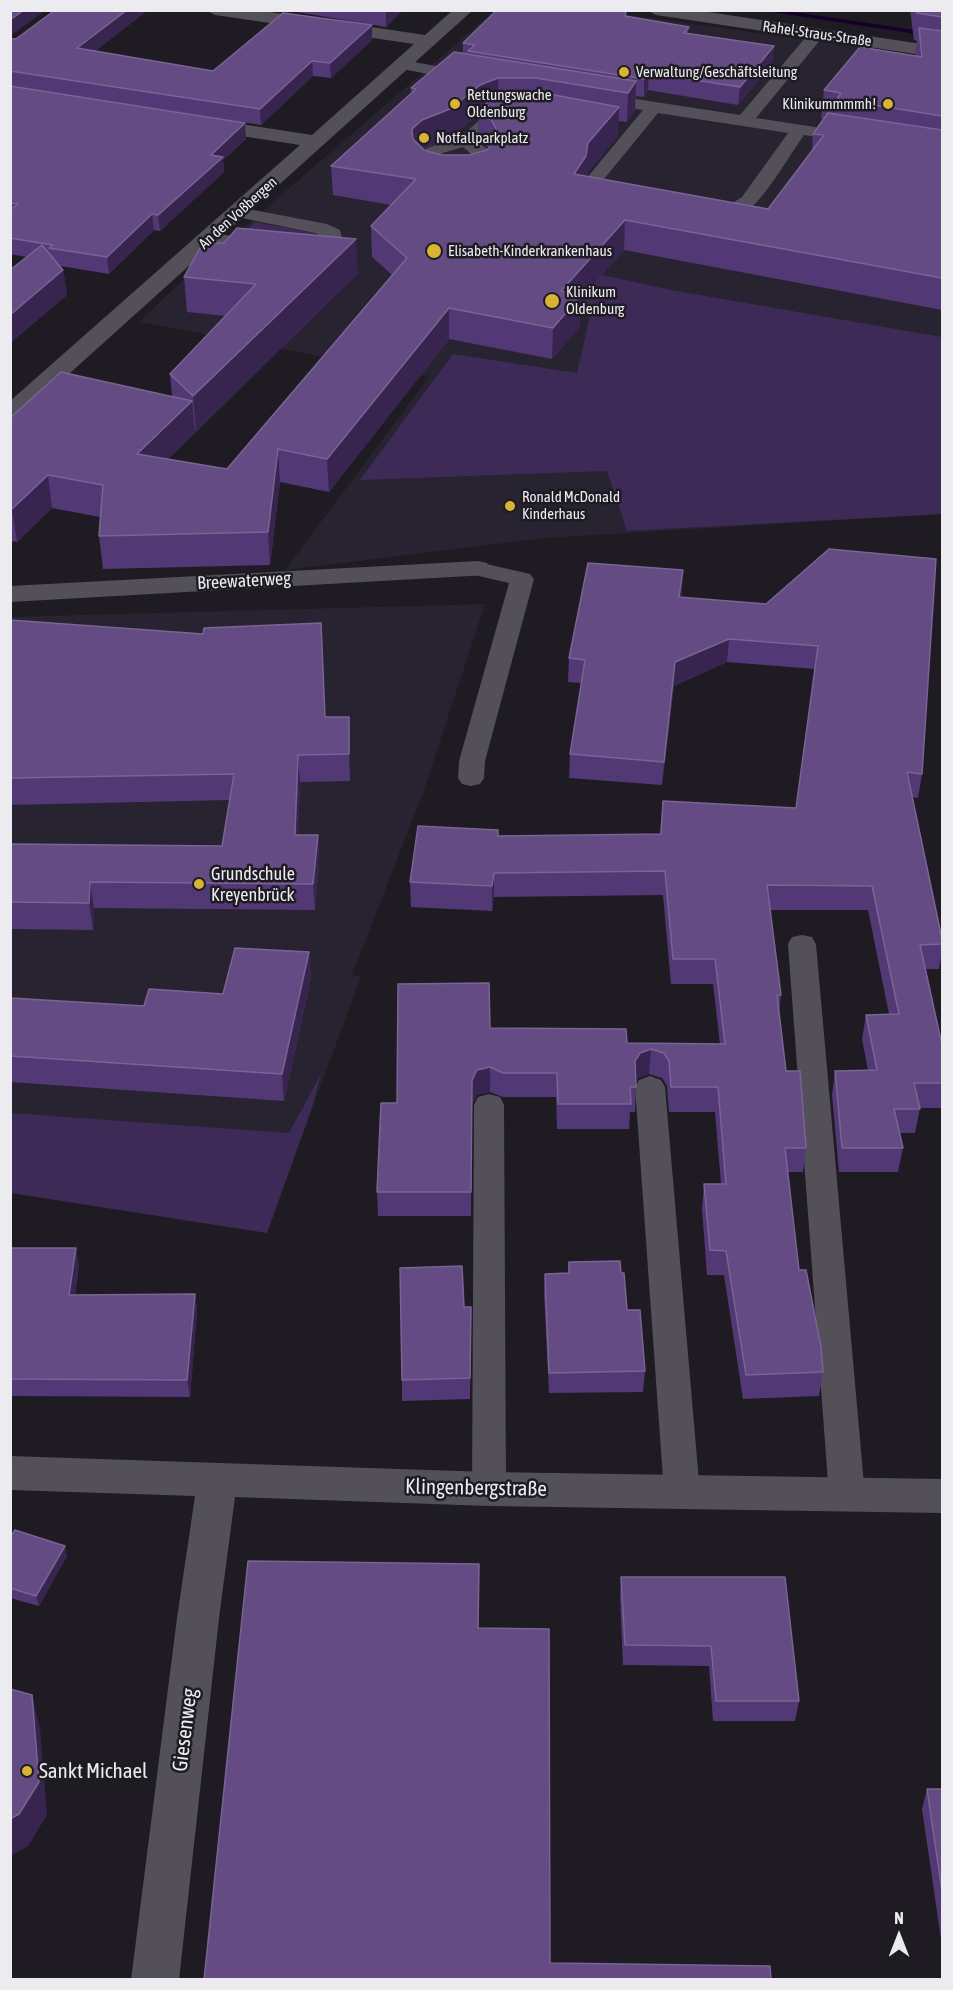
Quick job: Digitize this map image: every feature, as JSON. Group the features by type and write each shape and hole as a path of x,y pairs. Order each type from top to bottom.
{"street":[{"path":"215,10 429,41"},
{"name":"An den Voßbergen","path":"10,414 464,10"},
{"name":"Rahel-Straus-Straße","path":"656,10 942,52"},
{"path":"185,121 317,142"},
{"name":"Breewaterweg","path":"10,594 478,569"},
{"name":"Klingenbergstraße","path":"10,1473 218,1482 489,1489 942,1496"},
{"name":"Giesenweg","path":"155,1980 198,1618 218,1482"}],"lane":[{"path":"745,120 817,34"},
{"path":"403,65 481,79"},
{"path":"580,95 873,141"},
{"path":"637,202 615,198 596,188 596,179 654,107"},
{"path":"464,140 491,116 501,113 529,114"},
{"path":"612,128 633,131"},
{"path":"685,212 718,214 743,205 800,129"},
{"path":"210,238 295,254 326,250 334,242 333,234 320,228 238,212"},
{"path":"471,778 472,761 522,579 478,569"},
{"path":"802,944 847,1496"},
{"path":"650,1087 682,1493"},
{"path":"489,1105 489,1489"}],"shaded area":[{"name":"Klinikum Oldenburg","path":"494,11 601,11 942,59 942,514 545,538 285,570 429,377 138,323 184,279"},
{"path":"255,222 314,233 318,239 241,236"},
{"path":"525,258 671,290 942,337 942,514 627,531 607,471 360,480 453,354 577,373 592,306 504,287"},
{"name":"Grundschule Kreyenbrück","path":"485,604 423,793 352,975 361,976 267,1233 11,1193 10,617"},
{"path":"321,1074 311,1110 267,1233 11,1193 11,1113 289,1133"}],"building":[{"path":"10,10 24,10 10,20"},
{"path":"55,10 127,10 77,48 213,71 283,13 372,25 330,63 312,61 260,109 10,71 10,39 16,39"},
{"path":"497,10 626,10 625,16 689,27 684,33 774,46 740,87 649,73 644,79 468,51 475,45 463,43"},
{"path":"917,10 942,10 942,17 917,13"},
{"path":"919,28 942,31 942,116 837,99 841,93 824,90 860,47 922,57"},
{"path":"454,52 636,81 628,93 536,78 498,78 480,85 450,109 422,120 412,129 413,139 424,150 441,155 469,155 487,150 499,135 492,121 478,111 495,95 506,91 538,92 619,107 588,143 586,156 574,174 768,209 824,135 813,134 828,113 942,130 942,278 625,220 561,291 581,295 553,328 449,308 327,459 278,449 268,532 99,536 103,485 48,475 10,509 10,418 61,372 192,401 137,454 227,469 407,258 371,226 416,179 331,166 416,89 411,88"},
{"path":"10,86 245,123 211,155 223,157 158,215 152,214 107,257 49,248 53,245 10,238 10,210 18,204 10,203"},
{"path":"237,228 356,239 193,396 170,374 256,284 184,277 203,243 224,243"},
{"path":"42,245 63,270 10,315 10,270"},
{"path":"829,549 936,559 922,774 907,772 942,939 942,944 920,945 942,1045 942,1083 914,1083 920,1109 894,1109 903,1148 842,1148 835,1071 877,1070 866,1015 899,1014 872,886 767,885 781,995 777,995 786,1071 800,1071 806,1148 785,1148 799,1270 806,1270 821,1347 823,1372 746,1375 726,1251 710,1250 704,1184 726,1184 718,1087 671,1087 669,1061 664,1053 651,1049 640,1053 635,1061 636,1087 630,1087 631,1104 558,1104 557,1073 503,1073 490,1067 477,1070 472,1080 471,1192 377,1192 381,1103 397,1103 398,984 489,983 490,1028 626,1029 627,1043 725,1044 715,959 673,959 665,871 494,873 492,886 410,882 418,826 498,830 498,836 661,834 663,801 796,808 818,646 729,639 675,662 664,762 570,754 585,660 569,658 588,563 683,570 679,597 766,604"},
{"path":"10,620 203,634 204,628 321,623 325,717 349,717 349,754 298,755 295,835 318,835 313,884 90,882 89,903 10,902 10,844 222,846 234,774 10,778"},
{"path":"235,948 309,952 282,1074 10,1056 10,998 144,1006 149,989 223,994"},
{"path":"10,1248 76,1248 69,1295 195,1294 187,1380 10,1379"},
{"path":"620,1261 621,1273 624,1273 627,1310 640,1310 645,1371 549,1373 545,1274 569,1273 569,1262"},
{"path":"462,1266 464,1307 471,1307 470,1378 402,1380 400,1268"},
{"path":"15,1530 65,1546 36,1596 10,1588 10,1537"},
{"path":"248,1561 479,1564 478,1628 549,1629 550,1963 770,1966 771,1980 204,1980"},
{"path":"621,1577 785,1577 799,1701 716,1701 711,1646 625,1645"},
{"path":"10,1689 32,1695 39,1782 19,1814 10,1819"},
{"path":"927,1789 942,1789 942,1891"}],"waterway":[{"path":"762,10 942,36"}],"place":[{"name":"Verwaltung/Geschäftsleitung","path":"624,72"},
{"name":"Rettungswache Oldenburg","path":"455,104"},
{"name":"Klinikummmmh!","path":"888,104"},
{"name":"Notfallparkplatz","path":"424,138"},
{"name":"Elisabeth-Kinderkrankenhaus","path":"434,251"},
{"name":"Klinikum Oldenburg","path":"552,301"},
{"name":"Ronald McDonald Kinderhaus","path":"510,506"},
{"name":"Grundschule Kreyenbrück","path":"199,884"},
{"name":"Sankt Michael","path":"27,1771"}]}
